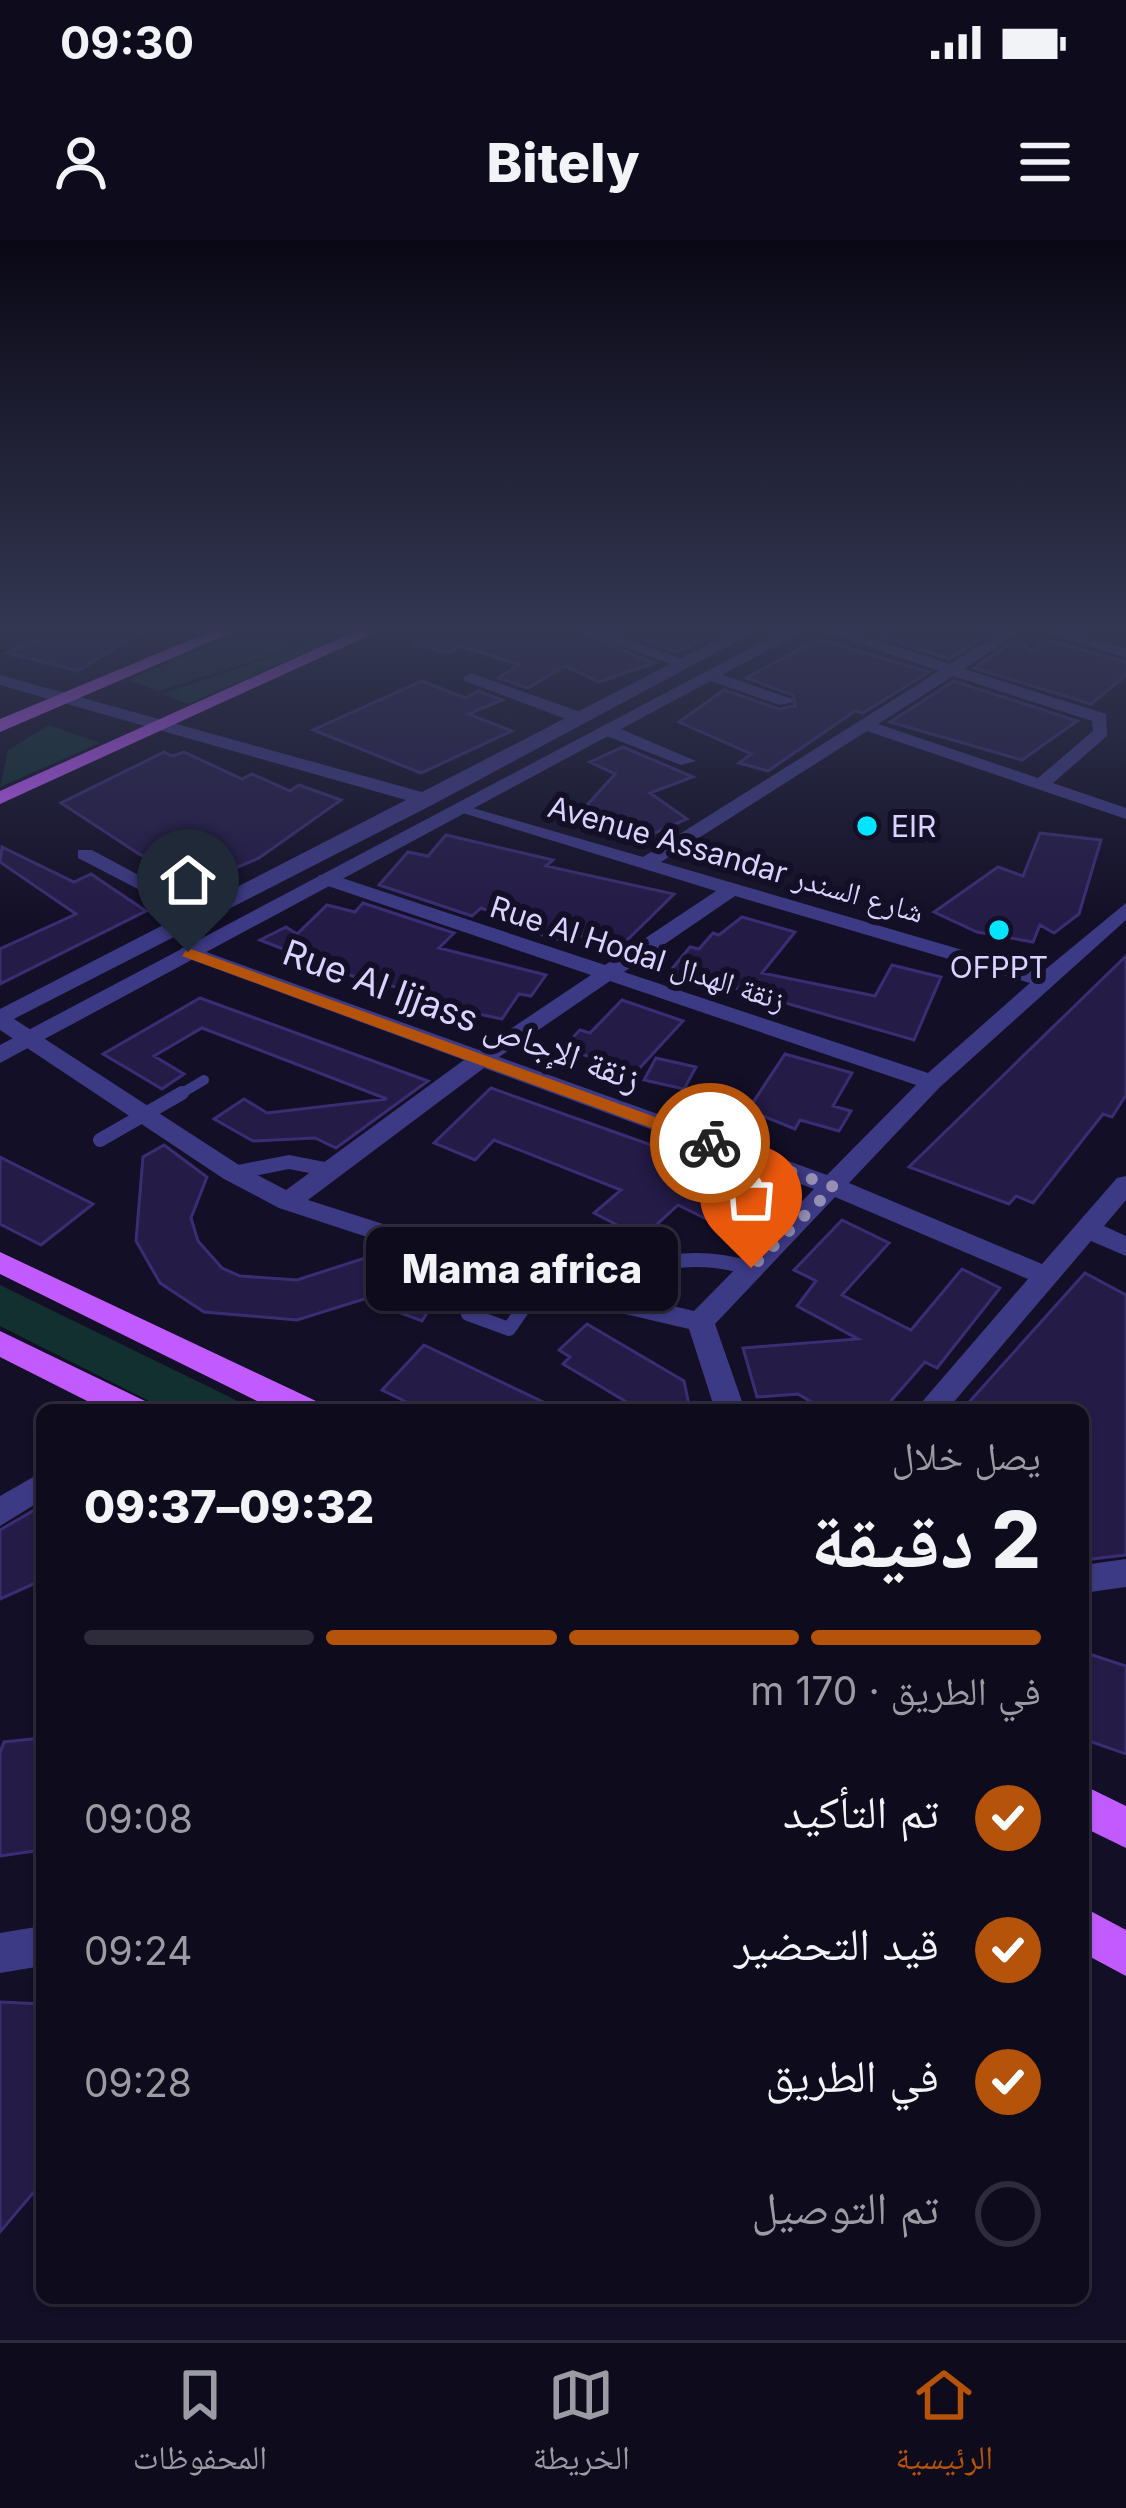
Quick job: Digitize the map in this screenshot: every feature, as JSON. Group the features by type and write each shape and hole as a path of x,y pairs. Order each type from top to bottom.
{"main road":[{"path":"0,798 157,727"},
{"path":"0,1262 293,1404"},
{"path":"0,1343 122,1404"},
{"path":"1089,1808 1126,1828"},
{"path":"1089,1932 1126,1954"}],"street":[{"name":"Avenue Assandar شارع السندر","path":"154,726 459,809 1045,982"},
{"path":"564,726 0,1019 233,1173 288,1202 540,1284 700,1322"},
{"path":"0,1054 619,726"},
{"path":"645,864 863,726"},
{"path":"872,726 1126,814"},
{"path":"1041,784 1101,732 1101,726"},
{"path":"610,731 687,761"},
{"path":"85,854 201,914"},
{"name":"Rue Al Hodal زنقة الهدال","path":"326,879 932,1082"},
{"path":"288,1202 478,1061 732,890"},
{"path":"700,1322 932,1082 1126,909"},
{"name":"Rue Al Ijjass زنقة الإجاص","path":"188,952 834,1187 1046,1276"},
{"path":"935,1404 1126,1184"},
{"path":"1088,1229 1126,1247"},
{"path":"700,1322 728,1404"},
{"path":"0,1514 36,1488"},
{"path":"1089,1578 1126,1573"},
{"path":"0,1953 36,1947"}],"lane":[{"path":"100,1140 204,1080"},
{"path":"233,1173 289,1162 330,1171"},
{"path":"601,1298 622,1278 660,1259 704,1257 751,1268"},
{"path":"468,1314 509,1329 540,1284"}],"green space":[{"path":"47,726 100,743 0,787 8,750"},
{"path":"0,1285 244,1404 155,1404 0,1326"}],"building":[{"path":"322,726 499,726 512,731 421,773 313,730"},
{"path":"688,726 833,726 768,771 739,763 751,754"},
{"path":"904,726 1070,726 1022,760"},
{"path":"623,747 693,777 650,793 687,819 650,835 615,817 611,822 578,815 615,774 590,762"},
{"path":"164,752 172,756 184,752 242,779 252,774 290,791 299,785 341,800 259,858 200,883 139,854 61,803"},
{"path":"1040,833 1101,840 1079,914 1054,933 1040,925 1033,942 977,932 934,912 998,867 1023,876"},
{"path":"446,835 553,860 546,866 674,894 620,947 573,934 568,942 524,930 529,925 481,908 472,916 379,885 408,852 428,856"},
{"path":"2,847 74,882 91,874 146,911 0,984 0,949 76,914 0,862"},
{"path":"363,903 454,933 439,948 546,975 531,996 519,994 502,1019 422,1002 428,995 355,977 260,940 286,927 297,934 327,905 355,912"},
{"path":"742,917 795,932 762,973 875,996 892,965 941,977 914,1040 671,970 690,947 699,949 713,933 719,935"},
{"path":"1126,956 1126,1095 1112,1117 1103,1114 1033,1203 1016,1196 1009,1204 909,1167"},
{"path":"200,998 428,1081 336,1148 315,1138 253,1141 214,1119 244,1099 267,1113 387,1099 202,1028 154,1056 184,1074 162,1089 103,1054"},
{"path":"622,1000 683,1021 636,1072 563,1048 580,1030 590,1033"},
{"path":"785,1054 852,1073 833,1106 851,1111 839,1131 800,1120 795,1129 748,1110"},
{"path":"656,1058 696,1067 684,1089 644,1080"},
{"path":"491,1088 665,1150 782,1207 749,1240 678,1205 642,1238 594,1213 621,1190 494,1140 475,1160 434,1143"},
{"path":"164,1145 207,1177 191,1218 198,1241 222,1268 240,1276 297,1280 368,1257 417,1271 424,1260 454,1270 422,1321 364,1299 297,1320 204,1312 160,1283 136,1241 143,1157"},
{"path":"0,1157 93,1204 41,1245 0,1224"},
{"path":"842,1220 889,1243 842,1295 911,1330 962,1269 1000,1288 937,1368 925,1362 888,1404 815,1404 798,1394 757,1397 743,1348 858,1339 797,1306 816,1281 794,1270"},
{"path":"1085,1273 1126,1295 1126,1555 1089,1559 1089,1404 967,1404"},
{"path":"587,1324 684,1381 689,1404 630,1404 563,1364 570,1357 559,1350"},
{"path":"424,1345 547,1404 411,1404 382,1390"},
{"path":"36,1509 36,1583 0,1599 0,1530"},
{"path":"1089,1654 1126,1666 1126,1754 1089,1741"},
{"path":"36,1739 36,1851 0,1856 0,1753 4,1742"},
{"path":"0,2002 36,2004 36,2190 0,2232"}],"way so far":[{"path":"710,1143 834,1187 751,1268"}],"place":[{"name":"EIR","path":"867,826"},
{"name":"OFPPT","path":"999,930"},
{"name":"Mama africa","path":"751,1268"}],"route":[{"path":"188,952 710,1143"}]}
